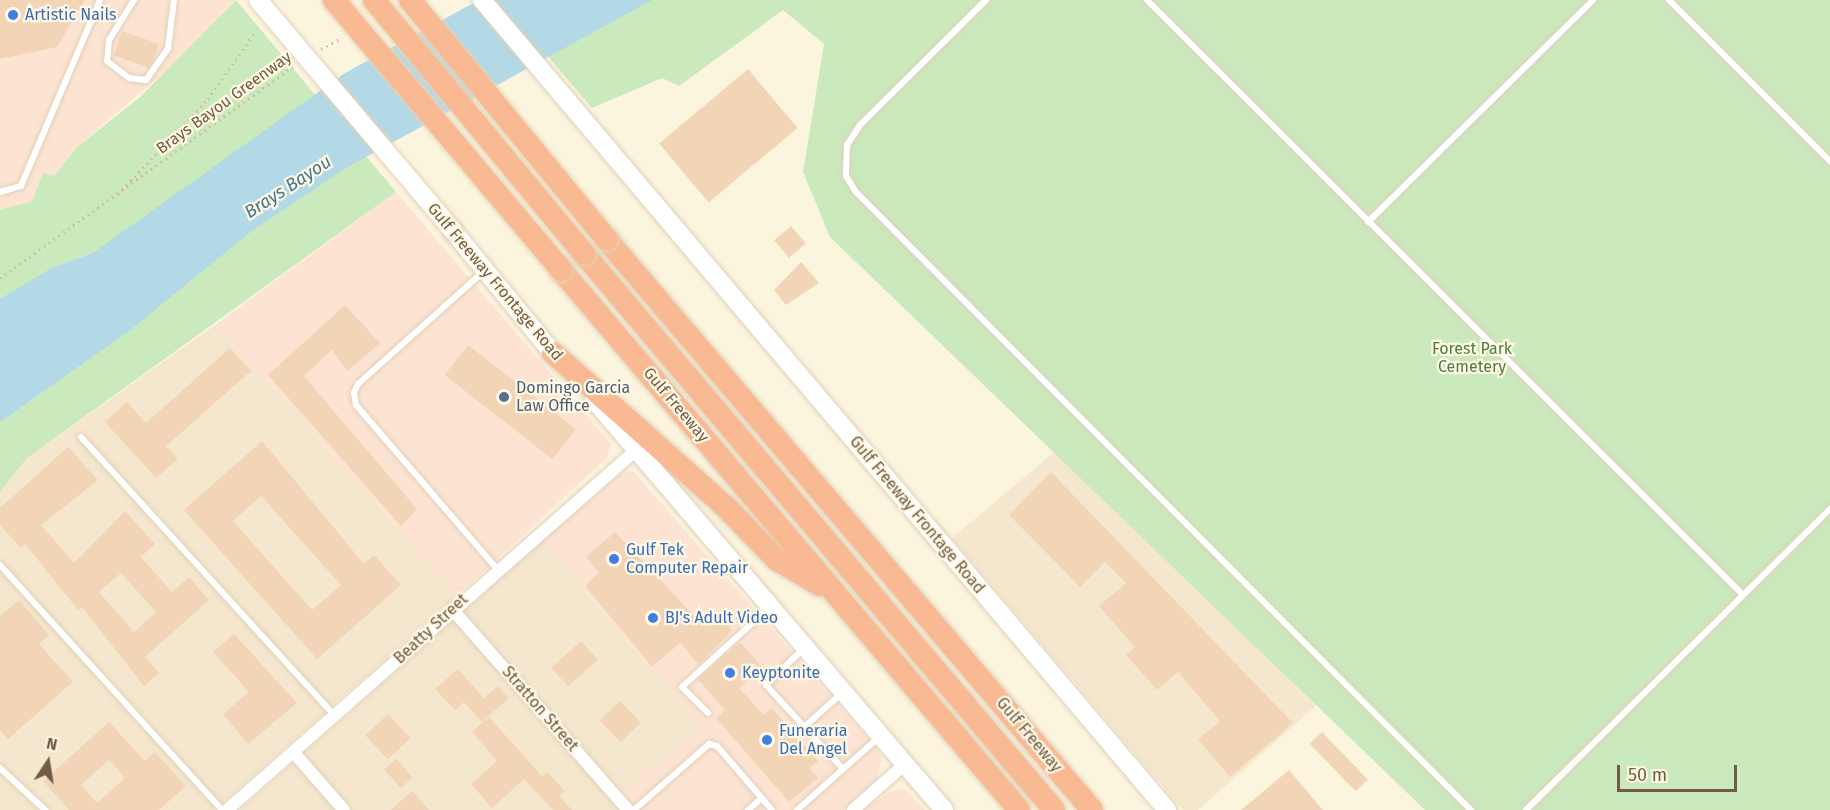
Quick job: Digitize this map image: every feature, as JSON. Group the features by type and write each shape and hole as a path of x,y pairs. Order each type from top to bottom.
{"highway":[{"name":"Gulf Freeway","path":"334,0 1019,810"},
{"name":"Gulf Freeway","path":"374,0 584,255 1054,810"},
{"name":"Gulf Freeway","path":"410,0 607,240 1092,810"},
{"path":"553,353 709,492 776,559 833,592"}],"main road":[{"name":"Gulf Freeway Frontage Road","path":"258,0 553,353 944,810"},
{"name":"Gulf Freeway Frontage Road","path":"482,0 1167,810"}],"street":[{"name":"Beatty Street","path":"227,810 295,754 452,609 636,450"},
{"name":"Stratton Street","path":"452,609 628,810"},
{"path":"295,754 344,810"},
{"path":"853,810 905,764"}],"lane":[{"path":"0,192 21,186 100,0"},
{"path":"134,0 109,40 108,61 129,78 147,80 168,48 174,0"},
{"path":"986,0 860,125 847,145 846,176 856,192 1471,810"},
{"path":"1147,0 1741,593"},
{"path":"1368,222 1593,0"},
{"path":"1669,0 1830,161"},
{"path":"485,270 358,384 354,393 356,405 498,568"},
{"path":"81,437 336,717"},
{"path":"1526,810 1741,593 1830,509"},
{"path":"0,565 222,810"},
{"path":"708,713 682,687 771,607"},
{"path":"805,647 766,684 843,769"},
{"path":"804,727 843,692"},
{"path":"797,810 880,735"},
{"path":"634,810 709,744 717,746 772,810"},
{"path":"0,768 45,810"},
{"path":"748,810 762,798"}],"path":[{"name":"Brays Bayou Greenway","path":"114,199 208,99 256,31"},
{"path":"317,51 347,35"},
{"name":"Brays Bayou Greenway","path":"0,278 114,199 299,63"}],"shaded area":[{"path":"0,0 234,0 195,46 77,147 53,177 43,173 32,201 0,210"},
{"path":"396,192 612,445 607,458 458,595 215,325"},
{"path":"215,325 458,595 214,810 0,810 0,492 27,458"},
{"path":"1057,450 1316,706 1198,810 1183,810 952,538"},
{"path":"632,470 877,749 882,759 876,780 844,810 638,810 623,793 701,725 542,541 619,475"},
{"path":"542,541 701,725 614,801 622,810 240,810"},
{"path":"903,788 925,810 863,810 889,792"}],"green space":[{"path":"236,0 396,192 27,458 0,492 0,210 32,201 43,173 54,176 77,147 140,97"},
{"name":"Forest Park Cemetery","path":"500,0 1830,0 1830,810 1425,810 830,237 803,172 824,44 783,10 679,86 662,78 592,108"}],"water":[{"name":"Brays Bayou","path":"479,0 652,0 346,168 253,230 129,331 0,422 0,299 50,269 93,253 345,73"}],"building":[{"path":"0,0 85,0 57,47 0,59"},
{"path":"122,31 159,44 150,68 114,56"},
{"path":"748,69 797,128 709,203 659,144"},
{"path":"791,226 806,244 789,258 774,240"},
{"path":"801,262 819,283 786,305 774,290"},
{"path":"345,305 380,343 347,371 332,350 304,376 417,509 401,526 268,375"},
{"path":"468,345 576,429 553,459 445,375"},
{"path":"230,348 251,371 166,446 178,459 156,478 105,422 127,402 146,423"},
{"path":"262,441 364,564 374,555 401,585 317,659 184,510","holes":["261,496 341,585 312,610 233,521"]},
{"path":"68,447 98,480 41,525 74,563 125,511 155,544 141,557 172,592 189,577 209,600 145,657 159,673 144,686 82,607 78,610 25,544 21,548 0,525 0,508","holes":["121,573 156,612 134,632 99,592"]},
{"path":"1051,472 1293,723 1230,777 1198,739 1220,721 1178,672 1157,690 1126,655 1135,647 1099,606 1126,583 1105,562 1080,587 1009,515"},
{"path":"615,532 703,625 717,613 732,630 699,665 680,643 652,667 585,586 599,573 586,557"},
{"path":"19,600 49,635 39,644 73,682 8,739 0,730 0,616"},
{"path":"234,634 297,703 248,744 223,714 249,692 213,652"},
{"path":"581,641 598,660 568,686 551,668"},
{"name":"Funeraria Del Angel","path":"740,642 763,668 739,688 764,715 772,708 818,761 809,768 818,778 789,802 716,718 725,710 698,679"},
{"path":"458,669 484,698 498,686 509,698 482,722 464,702 455,710 435,689"},
{"path":"620,701 641,723 621,742 600,720"},
{"path":"388,714 411,738 388,759 365,735"},
{"path":"489,717 542,776 547,772 565,791 559,796 572,810 553,810 524,779 492,808 471,784 497,761 472,732"},
{"path":"109,722 145,761 155,752 186,786 159,810 69,810 43,781","holes":["109,760 125,778 97,803 81,785"]},
{"path":"1322,732 1368,779 1356,791 1310,744"},
{"path":"396,759 413,778 401,788 384,770"},
{"path":"1289,770 1323,810 1241,810"},
{"path":"412,791 429,810 391,810"}],"place":[{"name":"Artistic Nails","path":"13,15"},
{"name":"Domingo Garcia Law Office","path":"504,397"},
{"name":"Gulf Tek Computer Repair","path":"614,559"},
{"name":"BJ's Adult Video","path":"653,618"},
{"name":"Keyptonite","path":"730,673"},
{"name":"Funeraria Del Angel","path":"767,740"}]}
